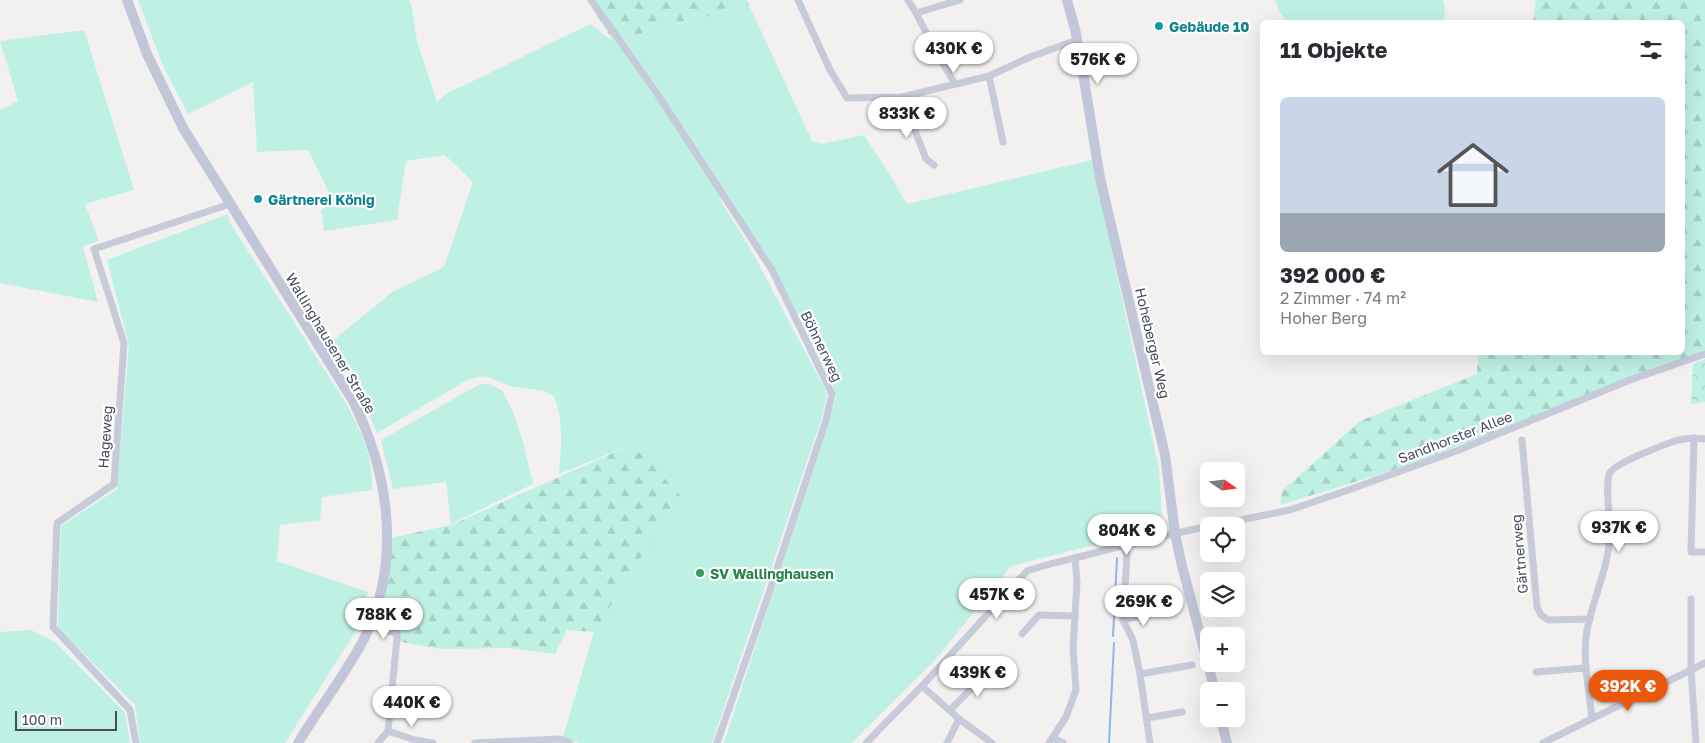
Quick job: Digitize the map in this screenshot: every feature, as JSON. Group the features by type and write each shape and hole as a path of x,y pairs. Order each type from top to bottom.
{"street":[{"name":"Wallinghausener Straße","path":"128,0 147,54 167,98 199,156 352,399 370,440 382,481 387,538 385,567 372,618 364,638 298,743"},
{"name":"Böhnerweg","path":"591,0 658,95 772,270 832,394 826,420 771,588 717,743"},
{"path":"798,0 830,70 847,98 902,96 989,76 1030,57 1077,40"},
{"path":"908,0 956,84"},
{"path":"916,13 960,0"},
{"name":"Hoheberger Weg","path":"1067,0 1077,40 1100,178 1165,455 1175,533 1181,562 1213,682"},
{"path":"989,76 1003,142"},
{"path":"902,96 926,159 934,165"},
{"name":"Hageweg","path":"136,743 130,710 53,627 57,523 114,484 124,343 94,249 230,204"},
{"name":"Sandhorster Allee","path":"1245,519 1290,510 1354,488 1459,450 1630,380 1705,354"},
{"path":"1694,438 1691,552 1705,552"},
{"path":"1592,718 1585,648 1590,619 1607,558 1610,534 1608,484 1610,472 1626,460 1679,440 1705,439"},
{"name":"Gärtnerweg","path":"1522,440 1537,607 1541,615 1548,620 1590,619"},
{"name":"Sandhorster Allee","path":"866,743 922,686 1027,571 1049,563 1200,528"},
{"path":"1124,545 1127,555 1123,620 1134,640 1150,743"},
{"path":"1063,743 1051,740 1066,717 1076,690 1073,648 1077,582 1075,558"},
{"path":"1690,599 1691,669 1696,743"},
{"path":"1123,620 1161,612"},
{"path":"1022,634 1039,614 1075,616"},
{"path":"372,618 381,627 396,634 397,638 388,731 378,743"},
{"path":"1542,743 1705,663"},
{"path":"1140,674 1192,665"},
{"path":"1536,672 1586,668"},
{"path":"950,710 989,671 1006,685"},
{"path":"922,686 959,720 992,743"},
{"path":"1147,718 1182,712"},
{"path":"947,743 959,720"},
{"path":"1223,727 1227,743"},
{"path":"388,731 415,740 433,743"},
{"path":"475,743 560,739 570,743"}],"green space":[{"path":"138,0 409,0 417,41 437,102 446,94 590,24 613,41 749,5 812,141 821,144 864,135 907,204 1092,160 1159,469 1162,517 1152,533 1122,538 1011,566 937,658 852,743 724,743 836,397 834,388 774,267 716,179 722,203 750,248 827,393 822,417 712,743 579,743 563,737 594,632 680,495 633,444 559,474 561,425 554,396 544,391 510,386 485,376 469,379 377,433 361,397 329,344 392,292 444,267 473,182 445,155 406,161 397,220 324,231 321,210 334,203 308,150 257,152 253,82 188,114 163,66"},
{"path":"587,0 747,0 749,5 613,41"},
{"path":"1275,0 1443,0 1445,8 1444,20 1286,20 1280,13"},
{"path":"1536,0 1705,0 1705,353 1400,468 1280,505 1282,491 1360,421 1477,374 1478,355 1685,355 1685,20 1533,20"},
{"path":"84,30 134,190 85,204 99,241 83,246 98,302 0,283 0,110 18,101 0,41"},
{"path":"228,214 230,223 343,398 353,416 368,452 371,471 372,490 322,497 320,520 280,525 277,561 368,592 354,634 285,743 140,743 135,705 58,628 61,526 117,489 129,345 107,260"},
{"path":"1705,359 1705,402 1691,404 1693,364"},
{"path":"480,384 489,384 502,390 513,411 524,445 533,484 451,524 446,482 393,489 381,440"},
{"path":"633,444 680,495 594,632 567,630 555,654 511,648 441,649 396,641 396,629 381,621 372,613 386,539 451,525"},
{"path":"31,630 55,642 125,713 130,743 0,743 0,632"}],"waterway":[{"path":"1113,636 1117,558"},
{"path":"1109,743 1114,643"}],"place":[{"name":"Gebäude 10","path":"1159,26"},
{"name":"Gärtnerei König","path":"258,199"},
{"name":"SV Wallinghausen","path":"700,573"}]}
